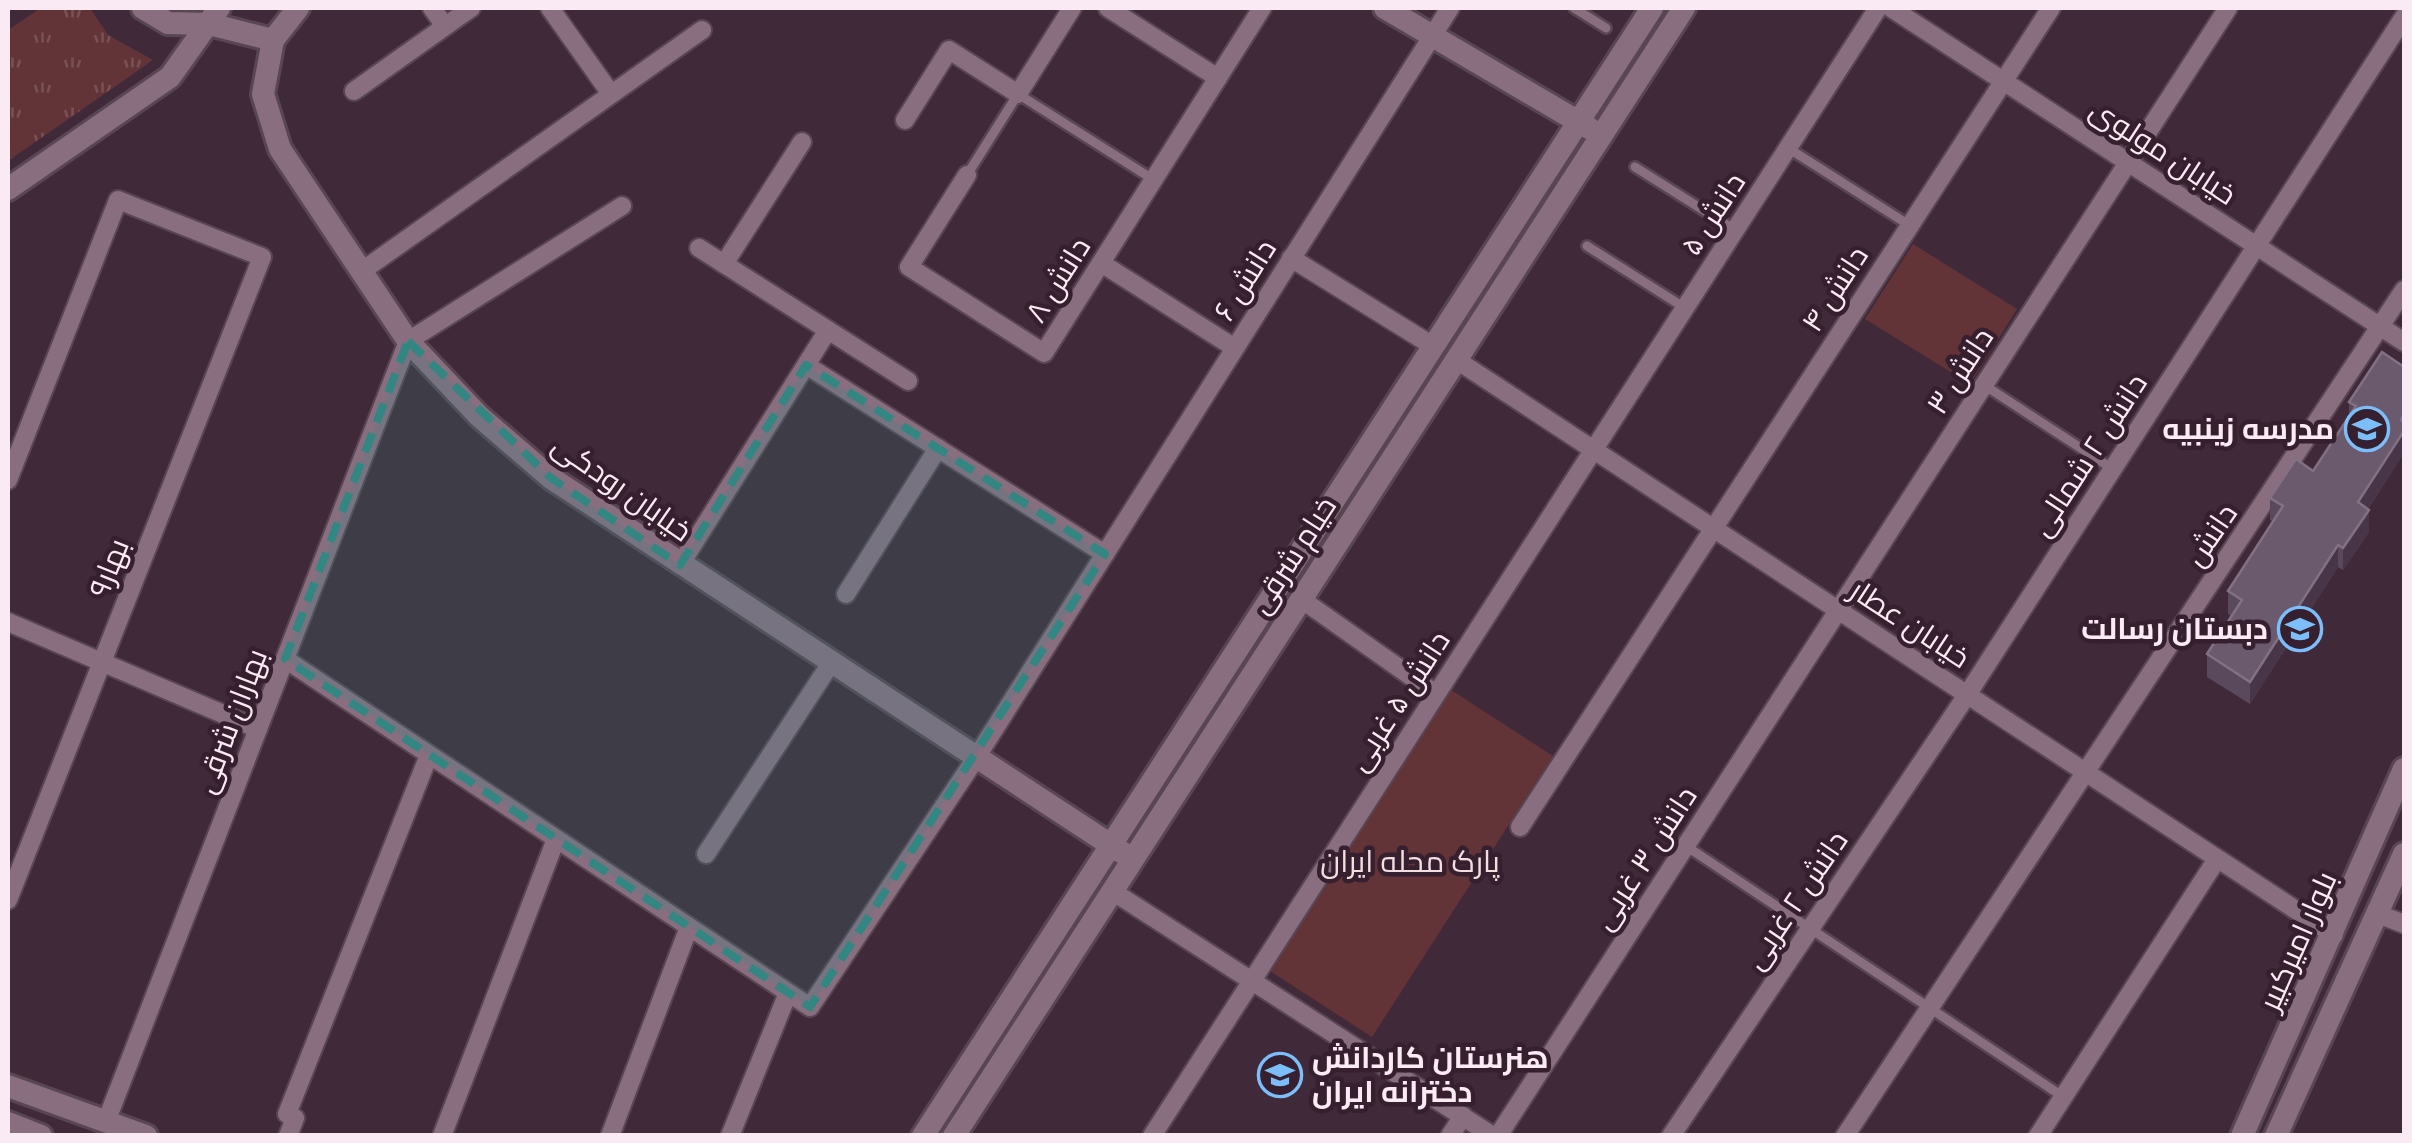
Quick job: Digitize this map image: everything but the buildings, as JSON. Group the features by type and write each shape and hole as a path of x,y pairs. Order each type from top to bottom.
{"street":[{"path":"142,8 168,22 214,16 273,40 298,8"},
{"path":"432,8 445,26"},
{"path":"354,90 471,8"},
{"path":"550,8 611,94"},
{"path":"905,120 949,50 1018,94 1072,8"},
{"path":"1108,8 1218,78"},
{"name":"دانش ۸","path":"967,175 909,267 1044,354 1262,8"},
{"path":"1385,8 1600,136"},
{"name":"دانش ۶","path":"788,993 810,1007 976,758 1450,8"},
{"name":"خیام شرقی","path":"923,1136 1652,8"},
{"name":"خیام شرقی","path":"954,1136 1684,8"},
{"name":"دانش ۵","path":"1593,450 1878,8"},
{"name":"خیابان مولوی","path":"1892,8 2404,342"},
{"name":"دانش ۴","path":"1520,827 2050,8"},
{"name":"دانش ۳","path":"1838,610 2228,8"},
{"path":"8,188 170,77 214,16"},
{"name":"دانش ۲ شمالی","path":"1967,695 2404,16"},
{"path":"362,271 702,30"},
{"name":"خیابان رودکی","path":"273,40 263,94 280,149 408,341 478,416 551,478 1132,859"},
{"path":"724,264 802,142"},
{"name":"بهار۹","path":"8,480 118,200 262,257 8,900"},
{"path":"408,341 622,206"},
{"path":"699,248 908,381"},
{"path":"1292,258 1455,359"},
{"path":"1101,263 1235,348"},
{"name":"دانش","path":"1845,1136 2404,290"},
{"path":"680,565 828,330"},
{"name":"بهاران شرقی","path":"101,1129 408,341"},
{"name":"خیابان عطار","path":"1455,359 2334,935"},
{"path":"806,365 1105,554"},
{"path":"846,594 938,448"},
{"name":"دانش ۵ غربی","path":"1152,1136 1593,450"},
{"path":"1279,584 1436,694"},
{"name":"دانش ۳ غربی","path":"1495,1136 1838,610"},
{"path":"8,622 258,729"},
{"path":"285,659 788,993 730,1136"},
{"path":"706,854 831,663"},
{"name":"دانش ۲ غربی","path":"1671,1136 1967,695"},
{"path":"288,1136 295,1118 287,1114 429,755"},
{"name":"بلوار امیرکبیر","path":"2242,1136 2404,769"},
{"path":"442,1136 556,839"},
{"name":"بلوار امیرکبیر","path":"2276,1136 2404,854"},
{"path":"2038,1136 2217,859"},
{"path":"1112,891 1495,1136"},
{"path":"2378,914 2404,924"},
{"path":"610,1136 689,927"},
{"path":"8,1086 101,1129 146,1136"},
{"path":"1450,1136 1463,1116"},
{"path":"8,1123 42,1136"}],"lane":[{"path":"1574,8 1606,28"},
{"path":"967,175 1018,94 1154,180"},
{"path":"1788,148 1909,225"},
{"path":"1635,167 1735,230"},
{"path":"1587,246 1685,308"},
{"path":"1984,385 2113,469"},
{"path":"1686,846 2064,1097"}],"highlighted area":[{"path":"408,341 551,478 680,565 806,365 1105,554 810,1007 285,659"}],"green space":[{"path":"41,8 90,8 108,35 153,60 8,161 8,30"},
{"path":"1913,244 2017,309 1970,384 1865,319"},
{"name":"پارک محله ایران","path":"1448,688 1553,756 1372,1037 1267,969"}],"place":[{"name":"مدرسه زینبیه","path":"2367,429"},
{"name":"دبستان رسالت","path":"2300,629"},
{"name":"هنرستان کاردانش دخترانه ایران","path":"1280,1075"}]}
